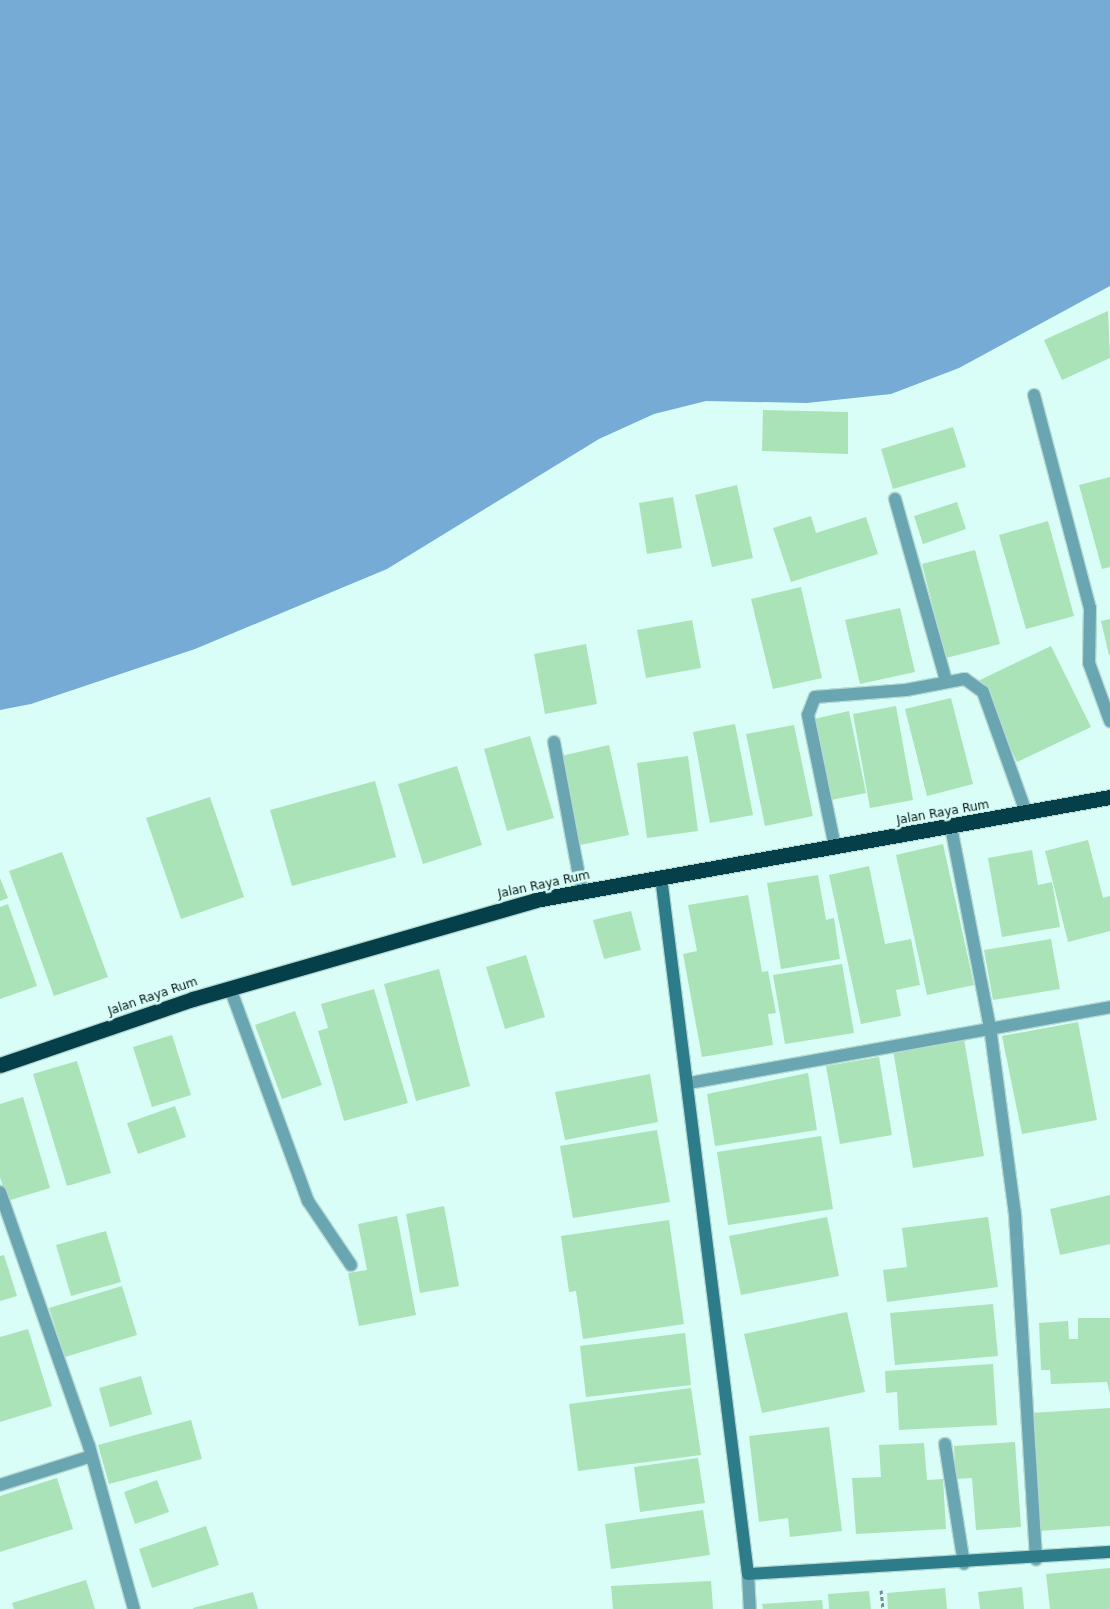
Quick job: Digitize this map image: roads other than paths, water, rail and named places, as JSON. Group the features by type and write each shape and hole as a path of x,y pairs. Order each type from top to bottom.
{"highway":[{"name":"Jalan Raya Rum","path":"0,1064 230,988 421,930 582,892 1110,797"}],"street":[{"path":"1034,395 1092,618 1089,662 1110,721"},
{"path":"895,499 946,680"},
{"path":"835,847 808,715 811,701 964,678 983,692 1026,812"},
{"path":"554,742 582,892"},
{"path":"951,827 990,1028 1015,1214 1036,1559"},
{"path":"661,877 689,1083 748,1574 750,1609"},
{"path":"230,988 308,1201 351,1265"},
{"path":"689,1083 1110,1007"},
{"path":"0,1192 92,1456 134,1609"},
{"path":"945,1444 964,1564"},
{"path":"0,1485 92,1456"},
{"path":"748,1574 964,1564 1110,1552"}],"water":[{"path":"0,0 1110,0 1110,286 959,368 891,394 807,403 706,401 654,414 599,439 387,569 195,649 31,704 0,710"}]}
